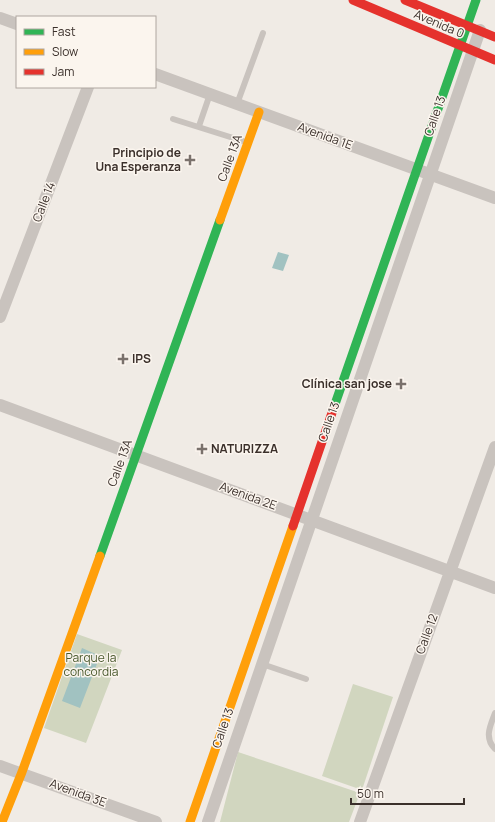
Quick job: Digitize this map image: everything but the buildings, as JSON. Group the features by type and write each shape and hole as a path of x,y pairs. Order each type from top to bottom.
{"street":[{"name":"Avenida 0","path":"353,0 495,60"},
{"name":"Avenida 0","path":"405,0 495,37"},
{"name":"Calle 13","path":"190,822 476,0"},
{"path":"0,18 16,24"},
{"name":"Calle 13","path":"208,822 480,30"},
{"name":"Avenida 1E","path":"156,74 495,198"},
{"name":"Calle 14","path":"0,318 88,88"},
{"name":"Calle 13A","path":"2,822 22,772 259,112"},
{"name":"Avenida 2E","path":"0,405 495,588"},
{"name":"Calle 12","path":"360,822 449,571 495,447"},
{"name":"Avenida 3E","path":"0,766 22,772 156,822"}],"lane":[{"path":"238,104 263,32"},
{"path":"199,126 210,94"},
{"path":"173,119 248,142"},
{"path":"262,664 306,678"},
{"path":"495,713 488,730 488,740 495,749"}],"green space":[{"name":"Parque la concordia","path":"77,634 122,650 86,743 44,728"},
{"path":"353,684 393,697 362,790 322,776"},
{"path":"238,752 360,793 349,822 220,822"}],"water":[{"path":"278,252 289,255 283,271 272,268"},
{"path":"82,648 100,656 80,708 62,701"}],"traffic: fast":[{"path":"334,407 476,0"},
{"path":"100,556 220,220"}],"traffic: slow":[{"path":"220,220 259,112"},
{"path":"190,822 293,526"},
{"path":"2,822 22,772 100,556"}],"traffic: jam":[{"path":"353,0 495,60"},
{"path":"405,0 495,37"},
{"path":"293,526 334,407"}],"place":[{"name":"Principio de Una Esperanza","path":"190,160"},
{"name":"IPS","path":"123,359"},
{"name":"Clínica san jose","path":"401,384"},
{"name":"NATURIZZA","path":"202,449"}]}
